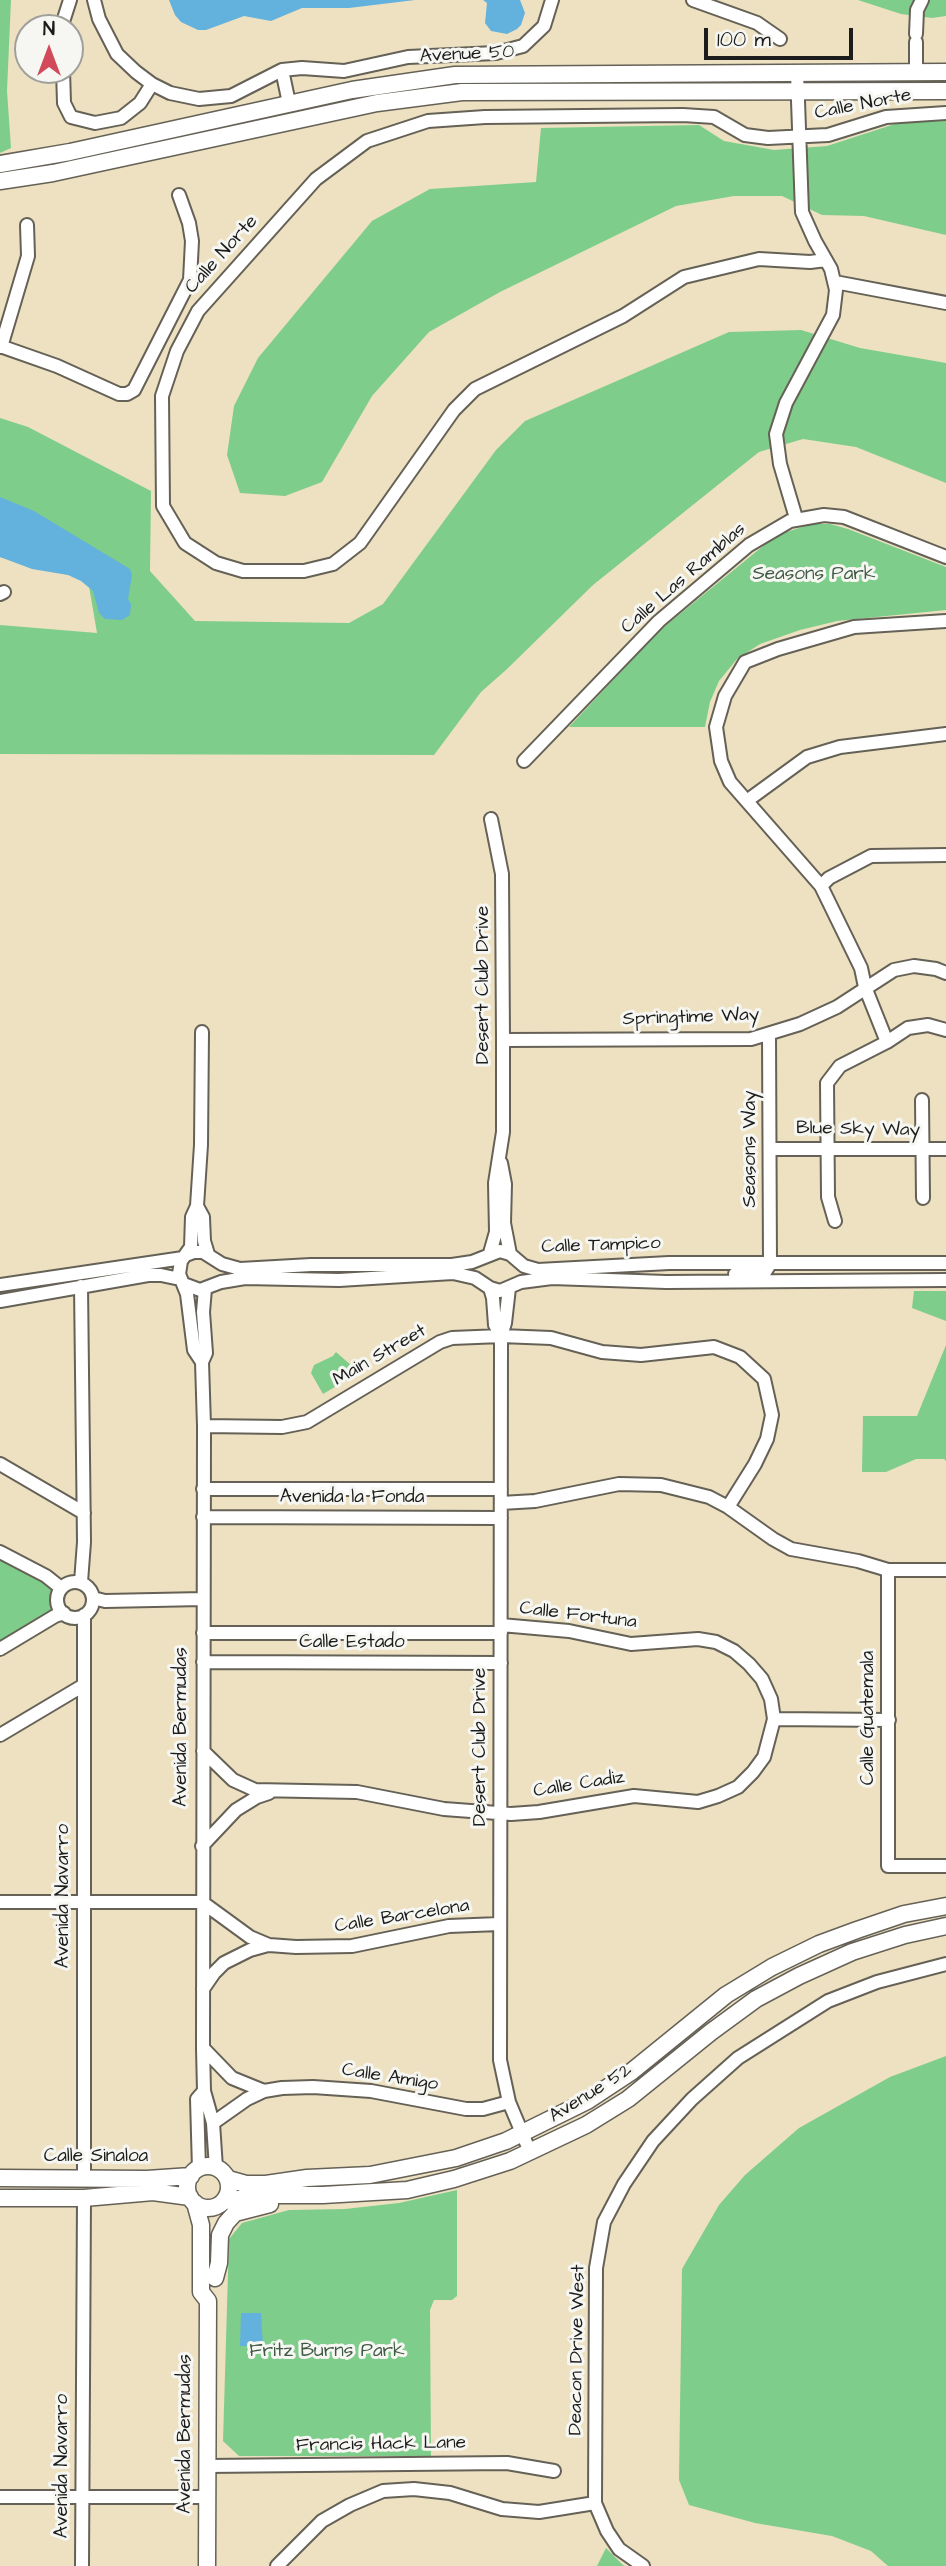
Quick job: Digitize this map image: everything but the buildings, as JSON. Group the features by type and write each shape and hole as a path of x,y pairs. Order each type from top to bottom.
{"main road":[{"name":"Avenue 50","path":"0,164 70,152 395,82 455,75 946,72"},
{"name":"Avenue 50","path":"0,181 53,173 377,103 462,92 946,91"},
{"path":"289,103 293,120"},
{"name":"Avenue 52","path":"208,2173 246,2184 266,2184 396,2171 456,2158 522,2133 587,2101 631,2071 726,1995 772,1967 819,1944 857,1930 904,1914 946,1906"},
{"name":"Avenue 52","path":"221,2203 269,2195 407,2190 454,2179 530,2152 586,2125 628,2099 711,2032 766,1993 852,1952 905,1935 946,1926"},
{"path":"208,2173 229,2190 221,2203 205,2208 193,2200 188,2186 208,2173"},
{"name":"Calle Sinaloa","path":"0,2178 147,2179 208,2173"},
{"name":"Calle Sinaloa","path":"0,2198 84,2198 153,2192 193,2200"},
{"path":"215,2278 219,2263 220,2235 235,2213 269,2204 313,2200 323,2195"},
{"name":"Avenida Bermudas","path":"193,2200 201,2225 201,2292 208,2301 207,2566"},
{"name":"Avenida Bermudas","path":"208,2301 216,2292 212,2232 221,2203"}],"street":[{"path":"94,0 99,19 117,54 152,84 170,93 199,99 231,96 282,70 302,68 344,71 408,57 496,53 523,46 544,26 552,0"},
{"path":"693,0 757,23 780,39"},
{"path":"916,72 917,10 922,0"},
{"path":"282,70 289,103"},
{"path":"796,518 780,464 776,434 786,403 833,315 835,282 802,212 797,73"},
{"path":"63,84 64,103 71,117 95,123 121,118 140,103 152,84"},
{"name":"Calle Norte","path":"826,260 810,262 760,259 684,277 622,316 475,389 454,410 360,543 333,564 304,572 243,571 216,563 185,543 163,506 162,396 177,351 198,311 316,179 367,141 428,121 485,117 714,117 746,135 768,138 828,135 886,117 946,113"},
{"path":"27,225 28,256 0,347 46,361 109,390 127,394 139,383 147,361 185,294 190,280 192,241 179,195"},
{"path":"835,282 946,303"},
{"name":"Calle Las Ramblas","path":"524,761 659,621 749,545 796,518 824,515 844,517 946,557"},
{"path":"887,1042 865,987 861,968 821,886 730,782 720,761 716,727 725,696 746,662 778,649 854,627 946,621"},
{"path":"748,800 807,757 840,747 946,734"},
{"name":"Desert Club Drive","path":"491,819 502,874 503,1132 495,1183 496,1232 480,1270 493,1298 495,1325 501,1336"},
{"path":"821,886 829,878 872,856 946,855"},
{"name":"Springtime Way","path":"503,1040 751,1039 800,1024 837,1006 881,976 905,967 924,967 946,973"},
{"path":"835,1221 828,1197 827,1083 840,1066 916,1025 946,1030"},
{"name":"Avenida Bermudas","path":"201,1032 201,1145 197,1206 192,1217 191,1247 179,1267 187,1294 194,1350 202,1362"},
{"name":"Seasons Way","path":"769,1034 770,1264"},
{"path":"922,1100 923,1198"},
{"name":"Blue Sky Way","path":"771,1149 946,1149"},
{"name":"Desert Club Drive","path":"499,1153 505,1184 504,1223 519,1273 511,1287 501,1336 500,2060 509,2102 530,2152"},
{"name":"Avenida Bermudas","path":"197,1206 203,1217 204,1241 217,1269 215,1281 208,1287 203,1312 206,1353 202,1362 203,2048 204,2091 213,2123 208,2173"},
{"name":"Calle Tampico","path":"0,1285 184,1257 194,1251 210,1255 222,1264 240,1269 311,1265 452,1265 472,1262 500,1251 512,1256 524,1266 538,1270 669,1263 946,1263"},
{"path":"666,1282 706,1274 765,1272 770,1264"},
{"name":"Calle Tampico","path":"0,1301 148,1275 161,1275 182,1282 194,1290 245,1278 339,1280 453,1273 475,1278 500,1291 552,1278 666,1282 946,1280"},
{"path":"81,1286 84,1513 81,1583"},
{"name":"Main Street","path":"204,1426 295,1425 307,1422 440,1342 466,1336 551,1338 602,1352 641,1355 714,1347 740,1357 764,1379 772,1415 767,1439 728,1507"},
{"path":"0,1465 84,1513"},
{"path":"501,1503 535,1501 619,1484 643,1483 691,1491 728,1507 772,1539 792,1549 858,1561 888,1570 946,1570"},
{"name":"Avenida la Fonda","path":"203,1489 501,1489"},
{"name":"Avenida la Fonda","path":"203,1517 501,1518"},
{"path":"0,1552 46,1576 61,1588"},
{"name":"Calle Guatemala","path":"888,1570 888,1866 946,1866"},
{"path":"81,1583 87,1586 93,1598 89,1611 77,1618 64,1613 57,1601 61,1588 67,1584 81,1583"},
{"path":"93,1598 105,1601 203,1599"},
{"path":"0,1649 64,1613"},
{"name":"Avenida Navarro","path":"83,1615 84,2178"},
{"name":"Calle Estado","path":"203,1633 501,1629"},
{"name":"Calle Fortuna","path":"501,1629 569,1631 631,1644 698,1639 716,1642 734,1651 762,1679 771,1699 774,1719"},
{"name":"Calle Estado","path":"203,1662 501,1663"},
{"path":"0,1735 84,1685"},
{"path":"774,1719 889,1720"},
{"name":"Calle Cadiz","path":"203,1751 225,1774 242,1786 273,1792 334,1790 443,1809 539,1812 634,1796 698,1802 718,1797 738,1787 764,1757 774,1719"},
{"name":"Calle Cadiz","path":"202,1846 236,1810 257,1797 273,1792"},
{"path":"0,1902 202,1902"},
{"name":"Calle Barcelona","path":"202,1902 250,1937 269,1944 352,1946 449,1926 499,1924"},
{"name":"Calle Barcelona","path":"203,1989 224,1963 269,1944"},
{"name":"Deacon Drive West","path":"595,2503 596,2269 604,2222 624,2184 653,2141 692,2099 738,2058 828,2001 877,1982 946,1964"},
{"name":"Calle Amigo","path":"203,2048 232,2078 264,2091"},
{"name":"Calle Amigo","path":"213,2123 247,2099 264,2091 313,2087 348,2088 466,2109 483,2109 509,2102"},
{"name":"Avenida Bermudas","path":"204,2091 197,2099 208,2173"},
{"name":"Avenida Navarro","path":"82,2566 84,2198"},
{"name":"Francis Hack Lane","path":"206,2466 507,2463 554,2471"},
{"path":"277,2566 322,2521 349,2505 383,2491 414,2489 450,2493 502,2509 539,2512 595,2503 607,2531 619,2549 643,2566"},
{"path":"0,2497 207,2497"}],"green space":[{"path":"0,0 11,0 7,91 11,148 0,153"},
{"path":"858,0 946,0 946,16 932,18 901,14"},
{"path":"946,121 946,235 864,216 822,215 782,196 734,196 676,206 500,292 429,332 372,396 322,482 285,496 240,493 227,455 234,406 258,358 372,221 430,189 536,182 541,128 699,125 724,141 774,150 827,146 901,122"},
{"path":"801,330 860,348 946,363 946,483 856,447 803,439 759,452 593,585 481,692 434,755 0,754 0,625 97,633 88,580 0,557 0,418 28,427 151,491 150,571 195,621 349,623 383,604 496,450 525,421 729,332"},
{"name":"Seasons Park","path":"812,524 830,524 848,529 946,567 946,610 837,621 760,644 737,659 719,681 710,702 705,727 569,727 659,631 768,542 783,533"},
{"path":"914,1291 946,1291 946,1321 912,1308"},
{"path":"946,1345 946,1461 916,1459 886,1472 862,1472 863,1416 917,1416"},
{"path":"336,1352 352,1366 350,1378 323,1394 311,1373 314,1365"},
{"path":"0,1558 39,1581 53,1586 51,1596 54,1611 0,1642"},
{"path":"946,2056 946,2566 888,2566 871,2551 832,2536 755,2523 689,2505 679,2480 682,2269 719,2205 745,2175 799,2128 890,2077"},
{"name":"Fritz Burns Park","path":"457,2190 457,2296 452,2300 434,2300 430,2310 431,2456 239,2456 223,2441 229,2239 242,2223 289,2210 345,2209 399,2203"},
{"path":"606,2548 623,2565 625,2566 597,2566"}],"water":[{"path":"169,0 415,0 349,8 302,8 271,21 244,16 206,30 198,30 181,22"},
{"path":"483,0 520,0 525,13 521,25 507,34 491,31 485,23 487,3"},
{"path":"0,497 34,511 130,569 130,615 122,620 105,619 99,613 93,591 81,581 68,575 32,569 0,557"},
{"path":"241,2313 261,2313 263,2346 240,2346"}]}
